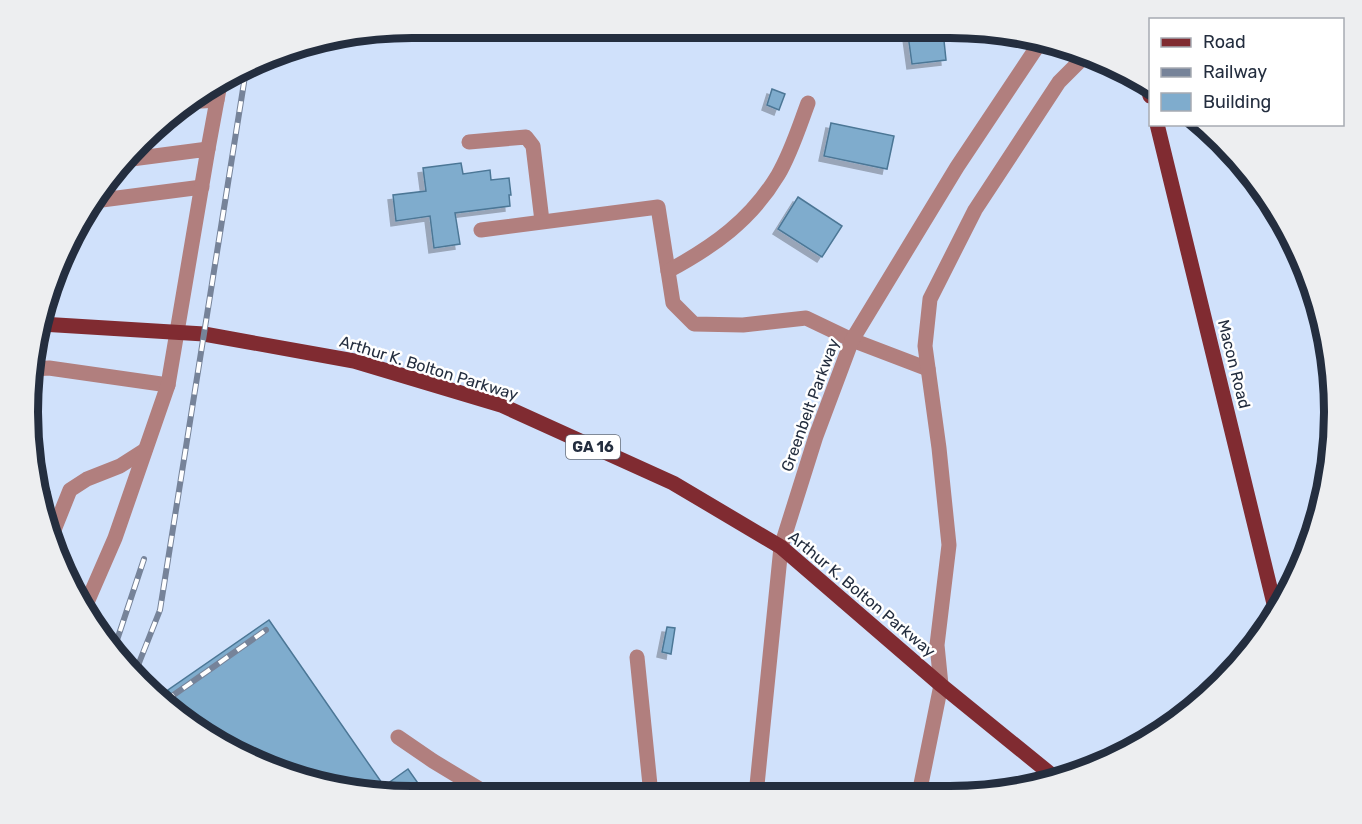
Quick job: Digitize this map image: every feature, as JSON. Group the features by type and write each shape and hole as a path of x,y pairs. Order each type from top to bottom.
{"main road":[{"name":"Macon Road","path":"1157,126 1273,600"},
{"name":"Arthur K. Bolton Parkway","path":"48,324 204,334 354,361 501,405 673,483 782,547 941,684 1050,773"}],"street":[{"name":"Greenbelt Parkway","path":"757,786 782,547 816,436 852,340 957,167 1036,48"},
{"path":"921,786 941,684 937,645 949,545 925,346 930,298 975,210 1059,82 1080,61"},
{"path":"88,599 115,538 168,385 218,92"},
{"path":"204,101 217,100"},
{"path":"668,270 703,252 753,211 778,174 808,103"},
{"path":"469,142 526,137 533,146 542,221"},
{"path":"136,158 208,149"},
{"path":"104,200 202,187"},
{"path":"481,230 658,207 673,303 694,324 743,325 806,318 852,340 928,369"},
{"path":"40,369 168,385"},
{"path":"55,527 70,490 87,479 120,466 145,450"},
{"path":"637,657 650,786"},
{"path":"398,737 474,786"}],"building":[{"path":"908,38 944,38 946,60 912,64"},
{"path":"772,89 785,94 779,110 767,105"},
{"path":"831,123 894,136 887,169 824,156"},
{"path":"461,163 463,174 490,170 491,180 509,178 510,206 455,213 460,244 434,248 430,216 396,221 393,195 426,191 423,168"},
{"path":"798,197 842,226 822,257 778,229"},
{"path":"269,620 384,785 315,774 246,748 184,709 168,690"},
{"path":"667,627 675,628 671,654 662,652"},
{"path":"408,769 420,786 385,786"}],"railway":[{"path":"137,667 160,610 245,77"},
{"path":"116,642 144,559"},
{"path":"170,698 266,630"}]}
